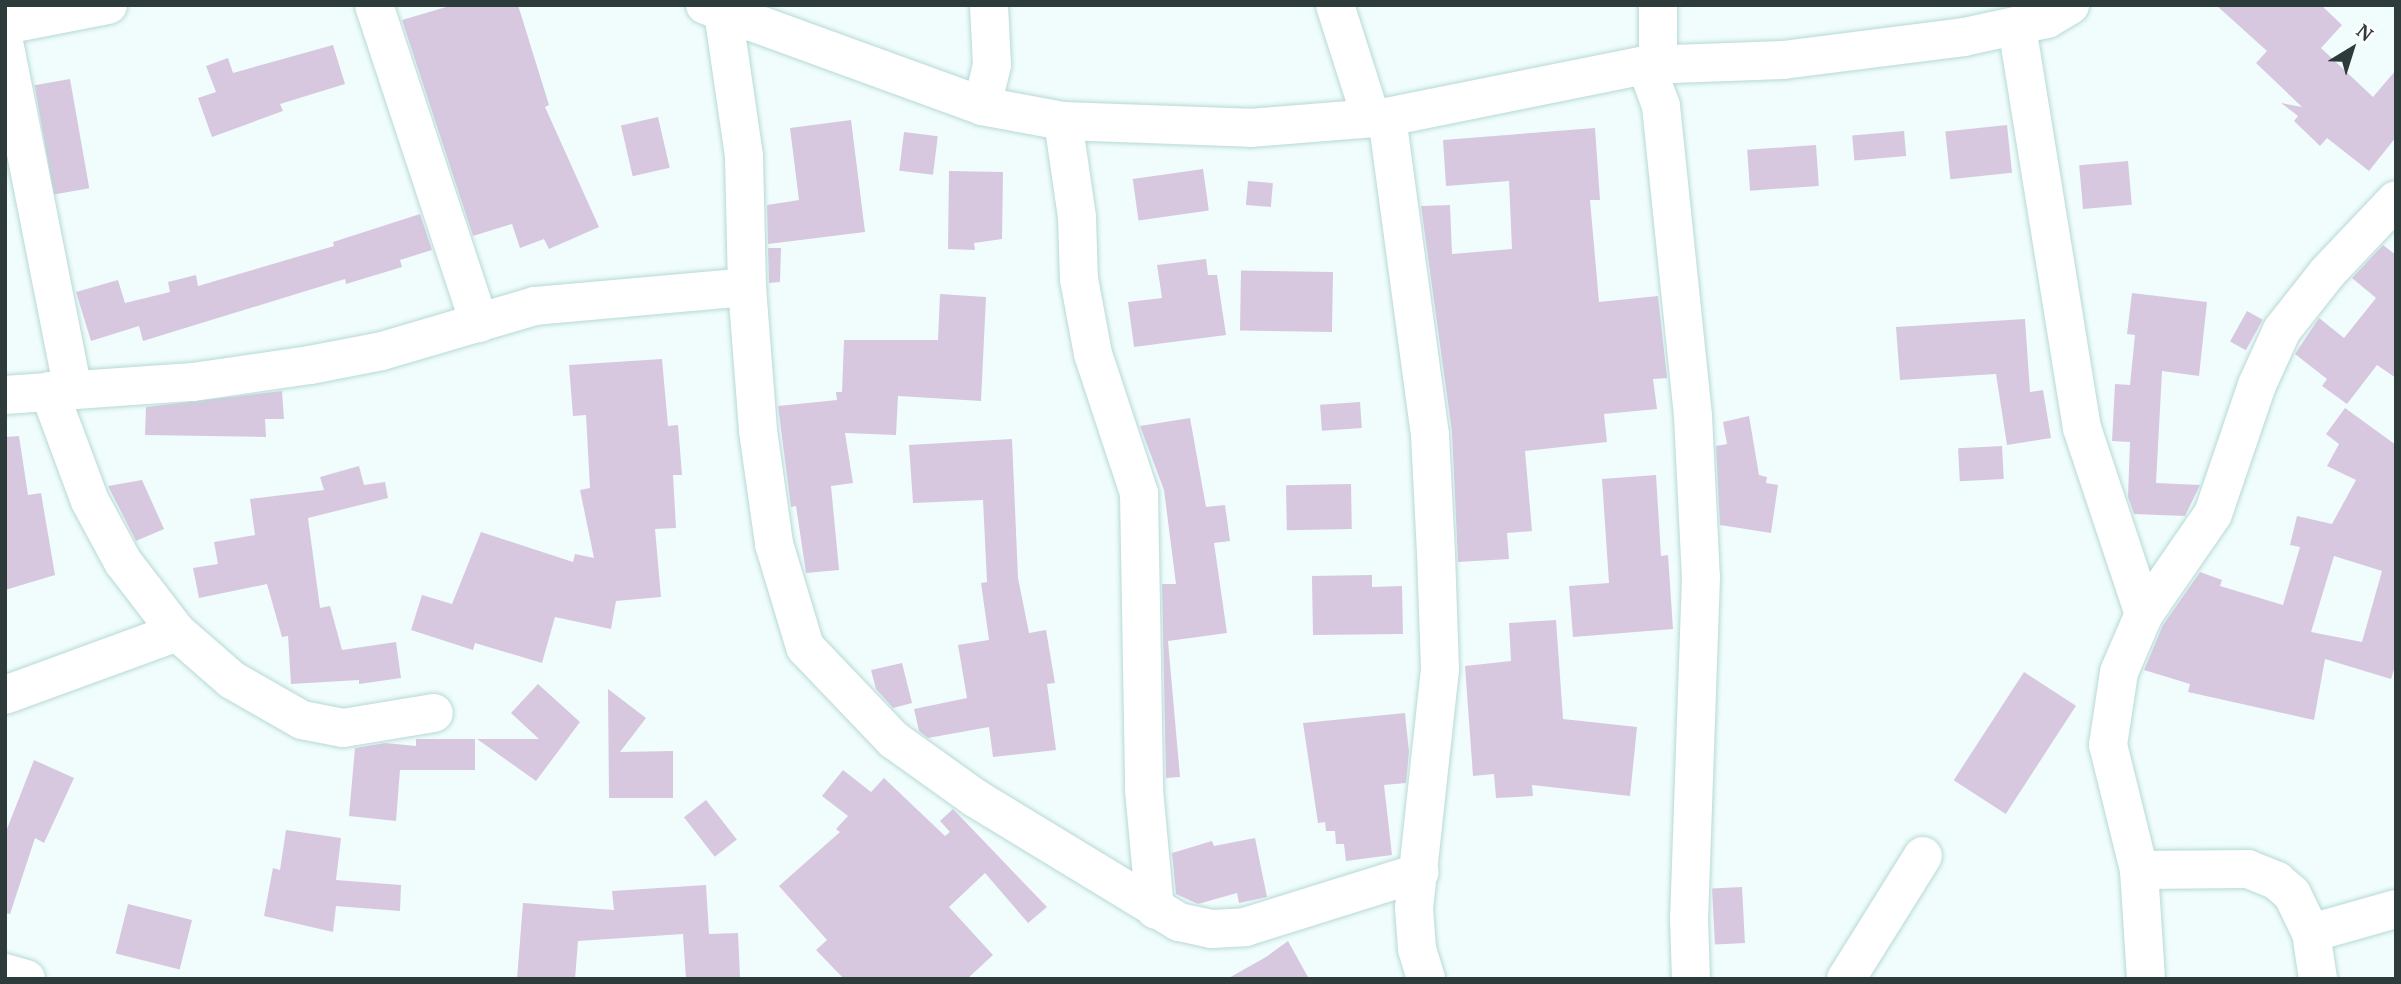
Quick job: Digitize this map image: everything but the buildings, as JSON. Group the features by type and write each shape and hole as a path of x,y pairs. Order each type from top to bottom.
{"street":[{"path":"5,25 108,5"},
{"path":"374,5 479,323"},
{"path":"982,106 992,65 989,5"},
{"path":"1335,5 1379,118 1427,408 1440,669 1414,908 1417,950 1426,979"},
{"path":"1658,5 1652,65 1661,106 1694,429 1700,578 1689,917 1691,979"},
{"path":"711,7 982,106 1063,121 1250,128 1379,118 1652,65 1783,60 2017,27 2048,19 2070,5"},
{"path":"711,7 744,156 747,287 758,431 774,544 805,647 894,740 975,798 1178,922 1212,929 1245,927 1420,872"},
{"path":"2017,27 2082,428 2144,614"},
{"path":"5,47 61,391 90,501 117,552 177,632 232,680 302,720 343,728 434,713"},
{"path":"1063,121 1076,217 1079,279 1093,354 1139,493 1143,569 1139,646 1144,790 1155,909"},
{"path":"2146,979 2139,870 2108,745 2119,672 2144,614 2213,514 2256,385 2282,330 2327,273 2396,200"},
{"path":"5,394 194,382 382,351 547,304 747,287"},
{"path":"5,695 177,632"},
{"path":"1846,979 1923,856"},
{"path":"2139,870 2248,869 2277,881 2292,894 2311,933 2318,979"},
{"path":"2311,933 2396,909"},
{"path":"5,973 26,979"}]}
